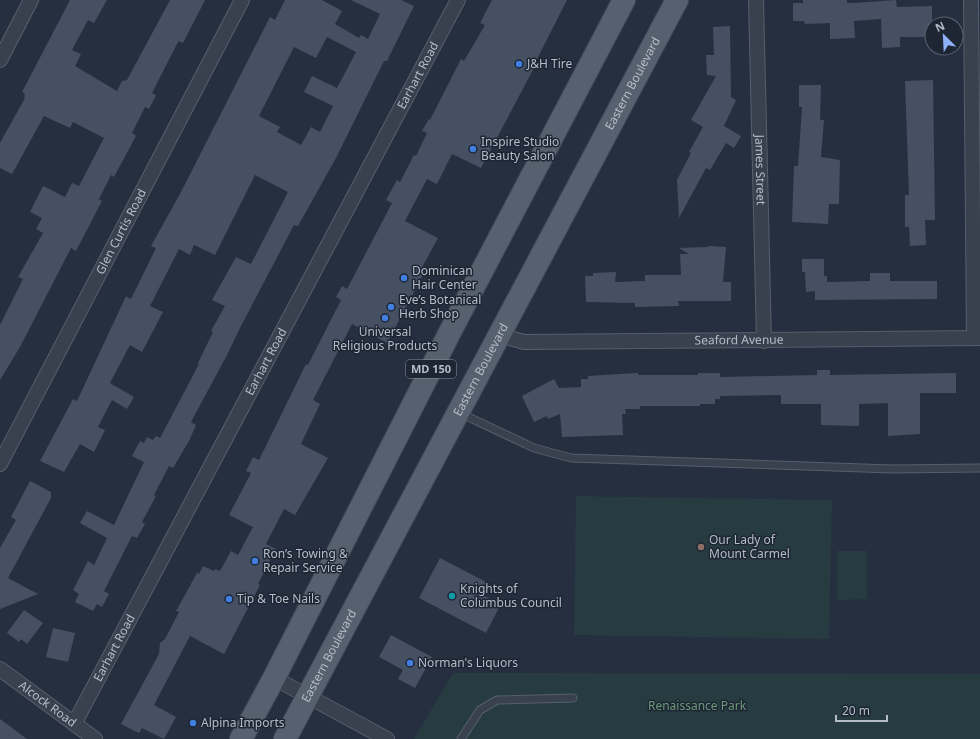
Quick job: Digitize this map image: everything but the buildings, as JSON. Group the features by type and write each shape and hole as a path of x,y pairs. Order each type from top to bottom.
{"main road":[{"name":"MD 150","path":"241,739 274,678 450,332 624,0"},
{"name":"Eastern Boulevard","path":"285,739 677,0"}],"street":[{"path":"0,60 31,0"},
{"name":"Glen Curtis Road","path":"0,464 242,0"},
{"name":"Earhart Road","path":"74,724 458,0"},
{"name":"James Street","path":"756,0 764,341"},
{"path":"971,0 977,338"},
{"name":"Seaford Avenue","path":"499,335 524,342 977,338"},
{"name":"Alcock Road","path":"0,669 95,739"},
{"path":"274,678 386,739"}],"lane":[{"path":"458,412 534,448 571,458 892,469 980,468"},
{"path":"461,739 480,710 497,700 573,698"}],"green space":[{"path":"576,496 832,500 829,639 574,635"},
{"path":"837,551 867,551 867,599 837,600"},
{"name":"Renaissance Park","path":"453,673 980,674 980,739 414,739"}],"place":[{"name":"J&H Tire","path":"519,64"},
{"name":"Inspire Studio Beauty Salon","path":"473,149"},
{"name":"Dominican Hair Center","path":"404,278"},
{"name":"Eve’s Botanical Herb Shop","path":"391,307"},
{"name":"Universal Religious Products","path":"385,318"},
{"name":"Our Lady of Mount Carmel","path":"701,547"},
{"name":"Ron’s Towing & Repair Service","path":"255,561"},
{"name":"Knights of Columbus Council","path":"452,596"},
{"name":"Tip & Toe Nails","path":"229,599"},
{"name":"Norman's Liquors","path":"410,663"},
{"name":"Alpina Imports","path":"193,723"}]}
